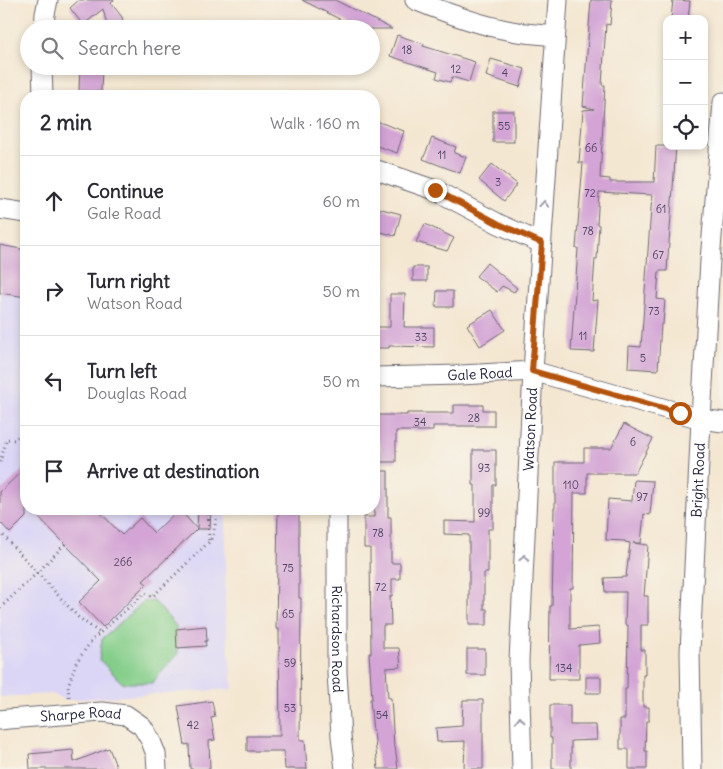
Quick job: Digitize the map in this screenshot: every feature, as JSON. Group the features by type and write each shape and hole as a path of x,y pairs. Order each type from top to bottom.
{"street":[{"path":"45,20 48,0"},
{"path":"415,0 488,26 514,32 555,36"},
{"name":"Watson Road","path":"522,769 519,661 532,371 558,0"},
{"path":"42,75 43,90"},
{"name":"Bright Road","path":"692,769 690,652 710,262 723,102"},
{"path":"380,171 435,190 499,224 542,243"},
{"path":"0,209 20,212"},
{"name":"Gale Road","path":"380,377 532,371 701,419 723,422"},
{"name":"Richardson Road","path":"338,515 337,673 345,769"},
{"name":"Sharpe Road","path":"0,720 102,712 126,714 142,726 150,739 156,754 157,769"}],"path":[{"path":"0,462 7,439 14,440 20,435"},
{"path":"208,515 209,542"},
{"path":"68,696 68,686 76,663 92,640 144,593 152,597 209,542 213,536 217,515"},
{"path":"0,532 78,617 100,633"},
{"path":"0,608 65,544"}],"shaded area":[{"path":"0,291 20,295 20,515 226,515 225,616 233,689 65,700 52,694 0,697"}],"green space":[{"path":"154,601 176,626 178,653 152,683 122,683 99,659 102,639 143,602"}],"building":[{"path":"79,0 114,0 111,3 123,20 106,20 103,9 89,20 79,20 70,8"},
{"path":"302,0 335,0 374,20 341,20"},
{"path":"591,0 612,0 610,25 606,24 602,85 605,85 600,178 610,179 610,182 654,182 656,146 663,146 663,150 676,150 667,271 659,271 657,299 665,300 663,324 661,324 658,370 628,368 629,346 641,347 652,195 599,192 597,259 595,259 592,301 598,300 594,352 571,351 578,248 576,248 583,163 579,163 583,110 594,109 583,106"},
{"path":"673,0 690,1 688,15 671,15"},
{"path":"380,23 392,29 380,29"},
{"path":"397,35 424,44 423,46 475,62 469,82 452,77 450,82 436,78 438,72 390,56"},
{"path":"491,59 525,69 520,87 486,76"},
{"path":"80,75 102,75 101,90 79,90"},
{"path":"493,111 514,111 514,142 493,142"},
{"path":"380,122 404,131 397,153 380,147"},
{"path":"432,138 456,147 454,153 466,157 460,173 423,159"},
{"path":"492,164 517,184 504,201 479,180"},
{"path":"380,209 401,214 395,236 380,232"},
{"path":"425,224 454,238 447,251 416,242"},
{"path":"0,245 20,249 20,296 0,293"},
{"path":"487,263 517,288 514,292 502,286 497,292 476,276"},
{"path":"413,267 427,267 427,281 413,281"},
{"path":"437,291 453,291 453,307 436,307"},
{"path":"390,294 405,294 404,327 434,327 434,347 389,346 389,348 380,348 380,327 390,327"},
{"path":"492,310 505,330 480,346 467,325"},
{"path":"454,405 483,405 483,410 494,410 494,426 433,426 433,431 396,431 396,462 380,462 380,415 454,413"},
{"path":"624,424 653,439 635,473 587,473 587,493 574,493 573,588 570,588 570,629 599,627 600,643 579,645 579,679 549,679 555,462 584,462 584,448 611,448"},
{"path":"473,450 496,450 496,485 493,485 493,529 488,529 488,573 484,573 484,609 487,609 487,625 469,625 469,535 444,534 444,521 475,522"},
{"path":"380,471 388,471 391,563 400,563 400,579 392,579 392,596 390,596 391,625 383,625 383,648 399,648 401,667 386,668 388,698 391,698 394,746 398,769 378,769 373,732 369,653 371,653 370,548 364,548 364,517 374,517 374,515 380,515"},
{"path":"20,473 20,515 26,515 26,517 10,533 0,522 0,492"},
{"path":"634,480 653,481 650,515 644,514 641,543 633,543 648,545 644,596 648,596 648,625 641,625 641,650 645,650 643,707 649,707 649,721 646,721 645,751 647,751 647,769 629,769 629,749 620,749 620,719 625,719 625,689 627,689 628,625 625,625 626,592 605,592 604,578 626,577 630,543 606,540 608,499 632,501"},
{"path":"37,515 103,515 122,535 140,518 154,533 173,515 184,515 197,529 143,581 147,584 103,627 79,602 101,581"},
{"path":"198,515 211,515 210,529 197,529"},
{"path":"278,515 299,515 299,598 301,598 300,740 305,740 307,769 285,769 284,751 247,751 247,736 280,736 279,629 276,629"},
{"path":"206,626 206,646 177,648 176,629"},
{"path":"467,649 485,649 485,675 467,675"},
{"path":"586,677 601,677 601,693 586,693"},
{"path":"463,700 483,700 483,769 464,769 465,741 437,742 436,728 462,726"},
{"path":"212,701 215,717 211,718 215,740 209,741 210,769 190,769 189,744 185,745 178,706"},
{"path":"550,705 570,705 570,725 596,725 597,740 571,741 571,769 552,769"},
{"path":"109,748 117,769 30,769 29,754 73,750 74,762"}],"route":[{"path":"435,190 499,224 542,243 532,371 680,413"}]}
